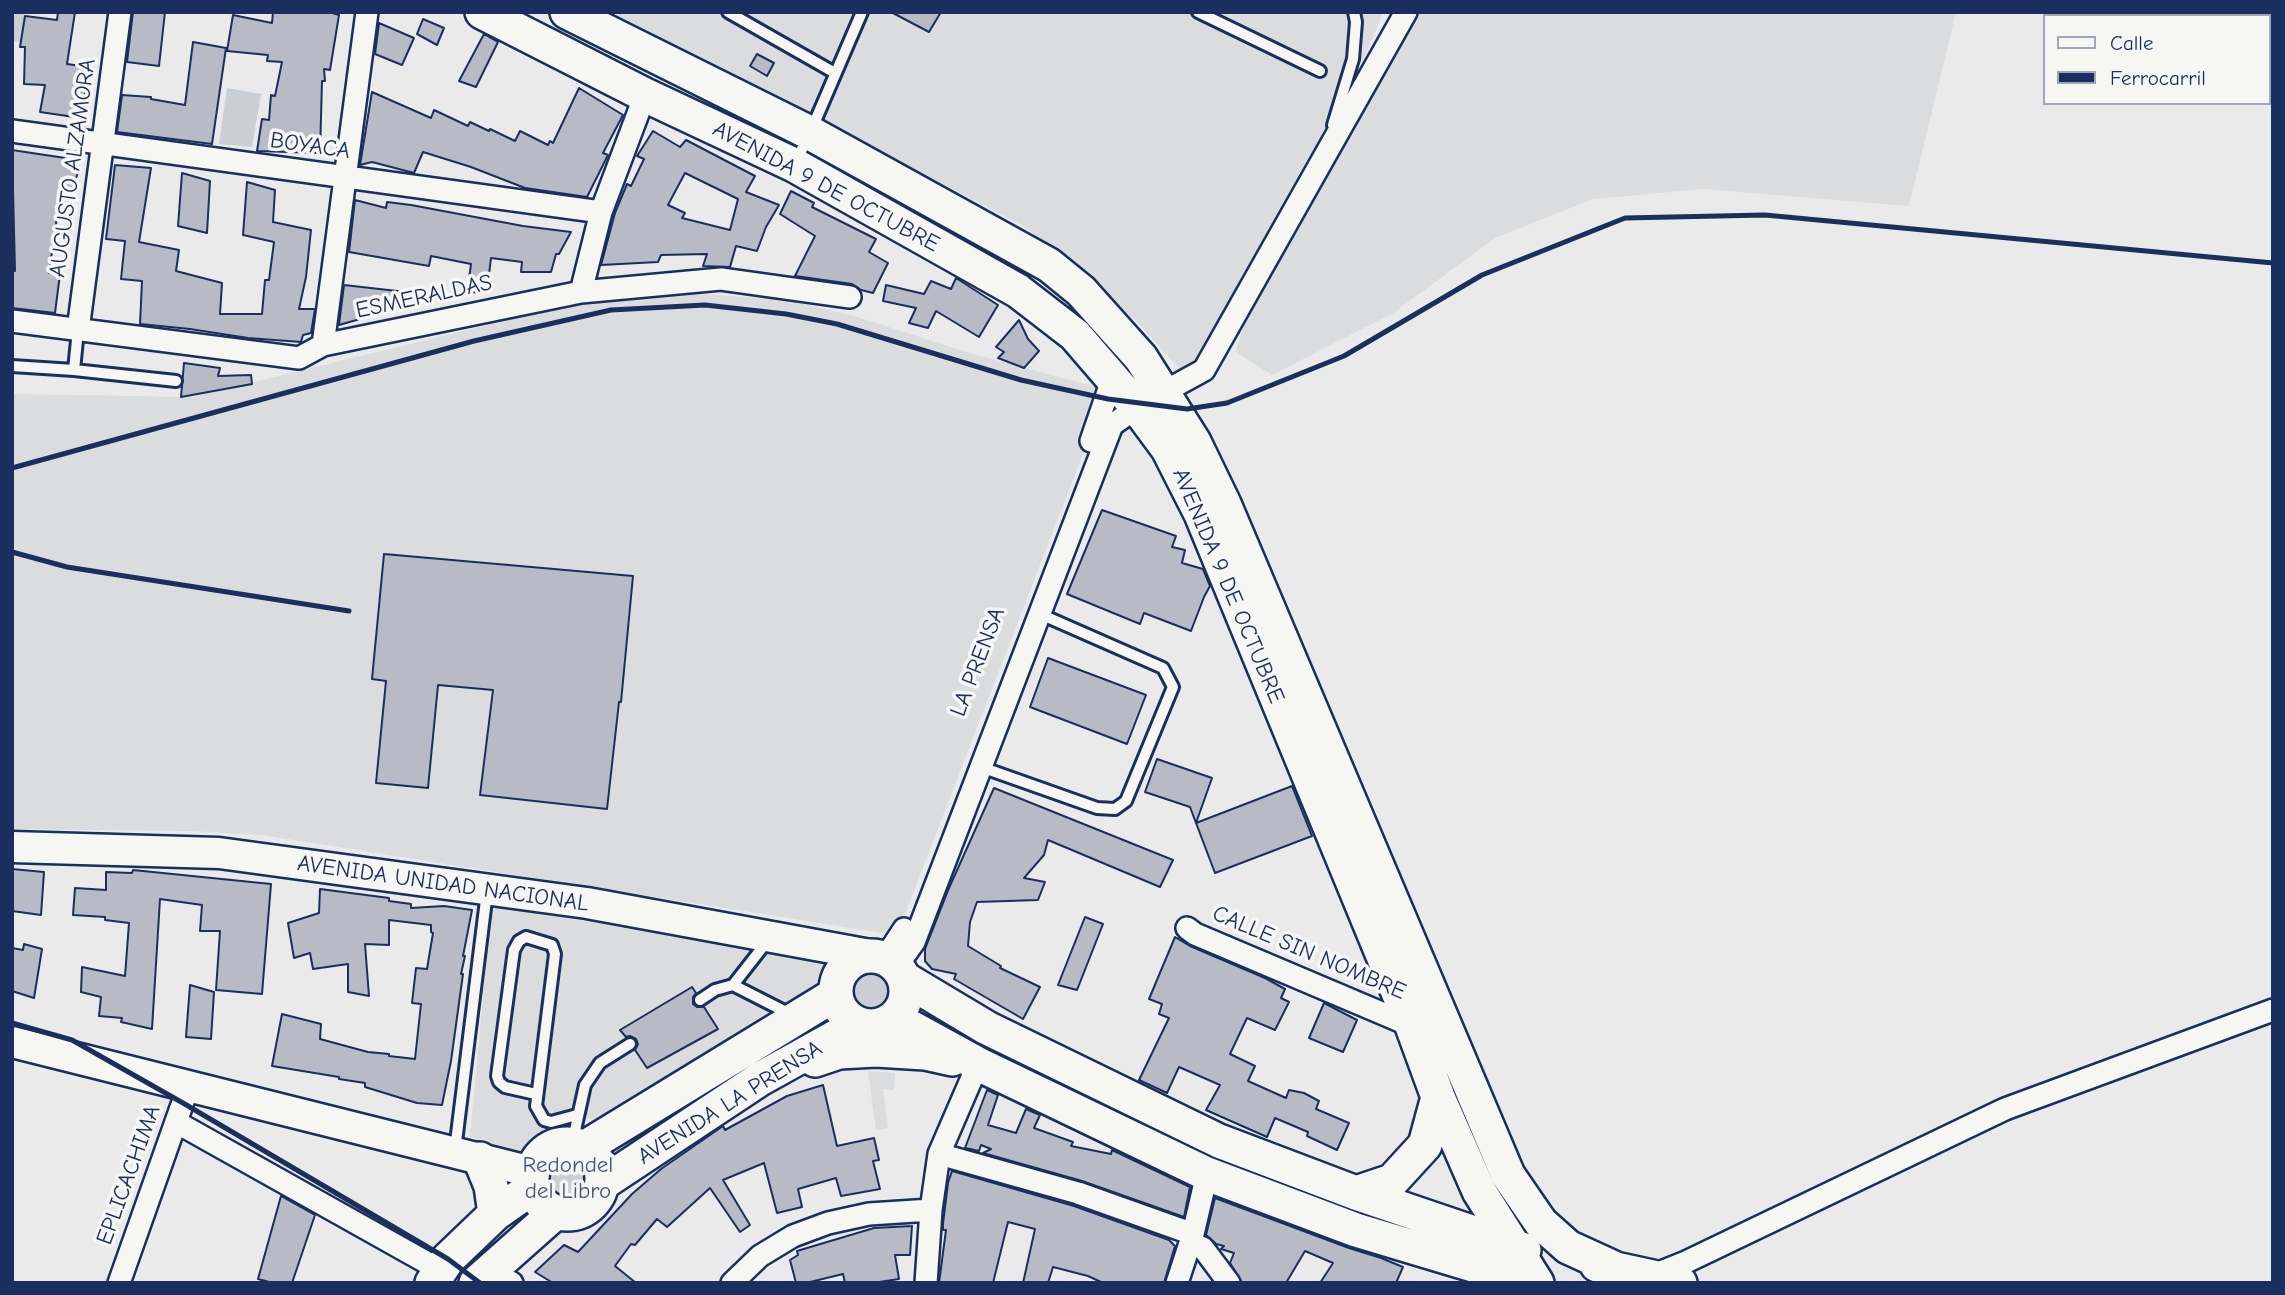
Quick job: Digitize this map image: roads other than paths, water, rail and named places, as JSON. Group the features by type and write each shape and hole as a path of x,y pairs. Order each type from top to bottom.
{"main road":[{"name":"AVENIDA 9 DE OCTUBRE","path":"482,12 645,95 794,165 1018,290 1075,335 1112,380 1151,400 1194,442 1224,504 1508,1175 1541,1223 1568,1247 1625,1276"},
{"name":"AVENIDA 9 DE OCTUBRE","path":"567,12 810,133 1049,265 1082,291 1141,358 1151,400 1168,449 1201,514 1412,1026 1438,1097 1479,1191 1516,1247 1535,1283"},
{"path":"889,964 907,993 903,1007 894,1018 884,1024 859,1024 839,1007 836,994 838,980 845,967 856,958 889,964 987,1028 1219,1141 1356,1194 1516,1247 1625,1276 1680,1283"},
{"name":"AVENIDA LA PRENSA","path":"578,1136 797,1018 836,994"},
{"path":"894,1018 978,1064 1207,1174 1356,1230 1535,1283"},
{"name":"AVENIDA LA PRENSA","path":"603,1183 760,1079 859,1024"},
{"path":"760,1079 839,1052 913,1052 978,1064"},
{"path":"1356,1194 1392,1181 1425,1145 1438,1097"},
{"path":"578,1136 595,1157 601,1169 603,1183 597,1198 586,1209 571,1214 555,1213 537,1199 532,1180 537,1160 546,1150 578,1136"},
{"path":"467,1156 491,1186 495,1214"},
{"path":"436,1276 448,1259 532,1180"},
{"path":"493,1278 555,1213"}],"street":[{"name":"AUGUSTO ALZAMORA","path":"78,330 120,12"},
{"path":"323,345 367,12"},
{"name":"LA PRENSA","path":"889,964 914,942 1112,425 1204,370 1406,12"},
{"path":"580,292 601,212 645,95"},
{"name":"BOYACA","path":"12,131 601,212"},
{"name":"ESMERALDAS","path":"12,321 299,358 323,345 580,292 721,279 850,297"},
{"name":"LA PRENSA","path":"889,964 1108,398 1112,380"},
{"name":"AVENIDA UNIDAD NACIONAL","path":"12,847 219,853 587,903 771,937 889,964"},
{"name":"CALLE SIN NOMBRE","path":"1187,928 1195,934 1412,1026"},
{"path":"1625,1276 1686,1262 2005,1109 2273,1010"},
{"path":"12,1042 467,1156 532,1180"},
{"path":"926,1283 931,1210 939,1154 978,1064"},
{"name":"EPLICACHIMA","path":"119,1283 189,1085"},
{"path":"176,1122 436,1276"},
{"path":"939,1154 1078,1194 1191,1239 1203,1248 1229,1283"},
{"path":"1177,1283 1207,1174"},
{"path":"732,1283 760,1256 793,1236 828,1223 869,1214 931,1210"}],"lane":[{"path":"728,12 835,73"},
{"path":"794,165 862,12"},
{"path":"1198,12 1320,71"},
{"path":"1323,158 1353,59 1356,22 1354,12"},
{"path":"74,370 78,330"},
{"path":"12,366 176,382"},
{"path":"981,767 1097,807 1115,808 1126,801 1172,687 1163,668 1040,614"},
{"path":"467,1156 487,890"},
{"path":"536,1094 505,1087 497,1076 514,950 519,941 526,937 552,945 555,954 536,1094 536,1106 544,1120 578,1136 585,1085 600,1063 630,1044"},
{"path":"700,1000 715,990 733,985 771,937"},
{"path":"733,985 797,1018"}],"railway":[{"path":"12,468 474,341 611,310 705,305 786,314 837,324 1021,380 1108,399 1187,409 1227,403 1344,356 1482,275 1625,218 1765,215 2273,263"},
{"path":"12,552 67,567 349,611"},
{"path":"12,1023 72,1040 448,1259 480,1283"}],"park label":[{"name":"Redondel del Libro","path":"568,1178"}]}
